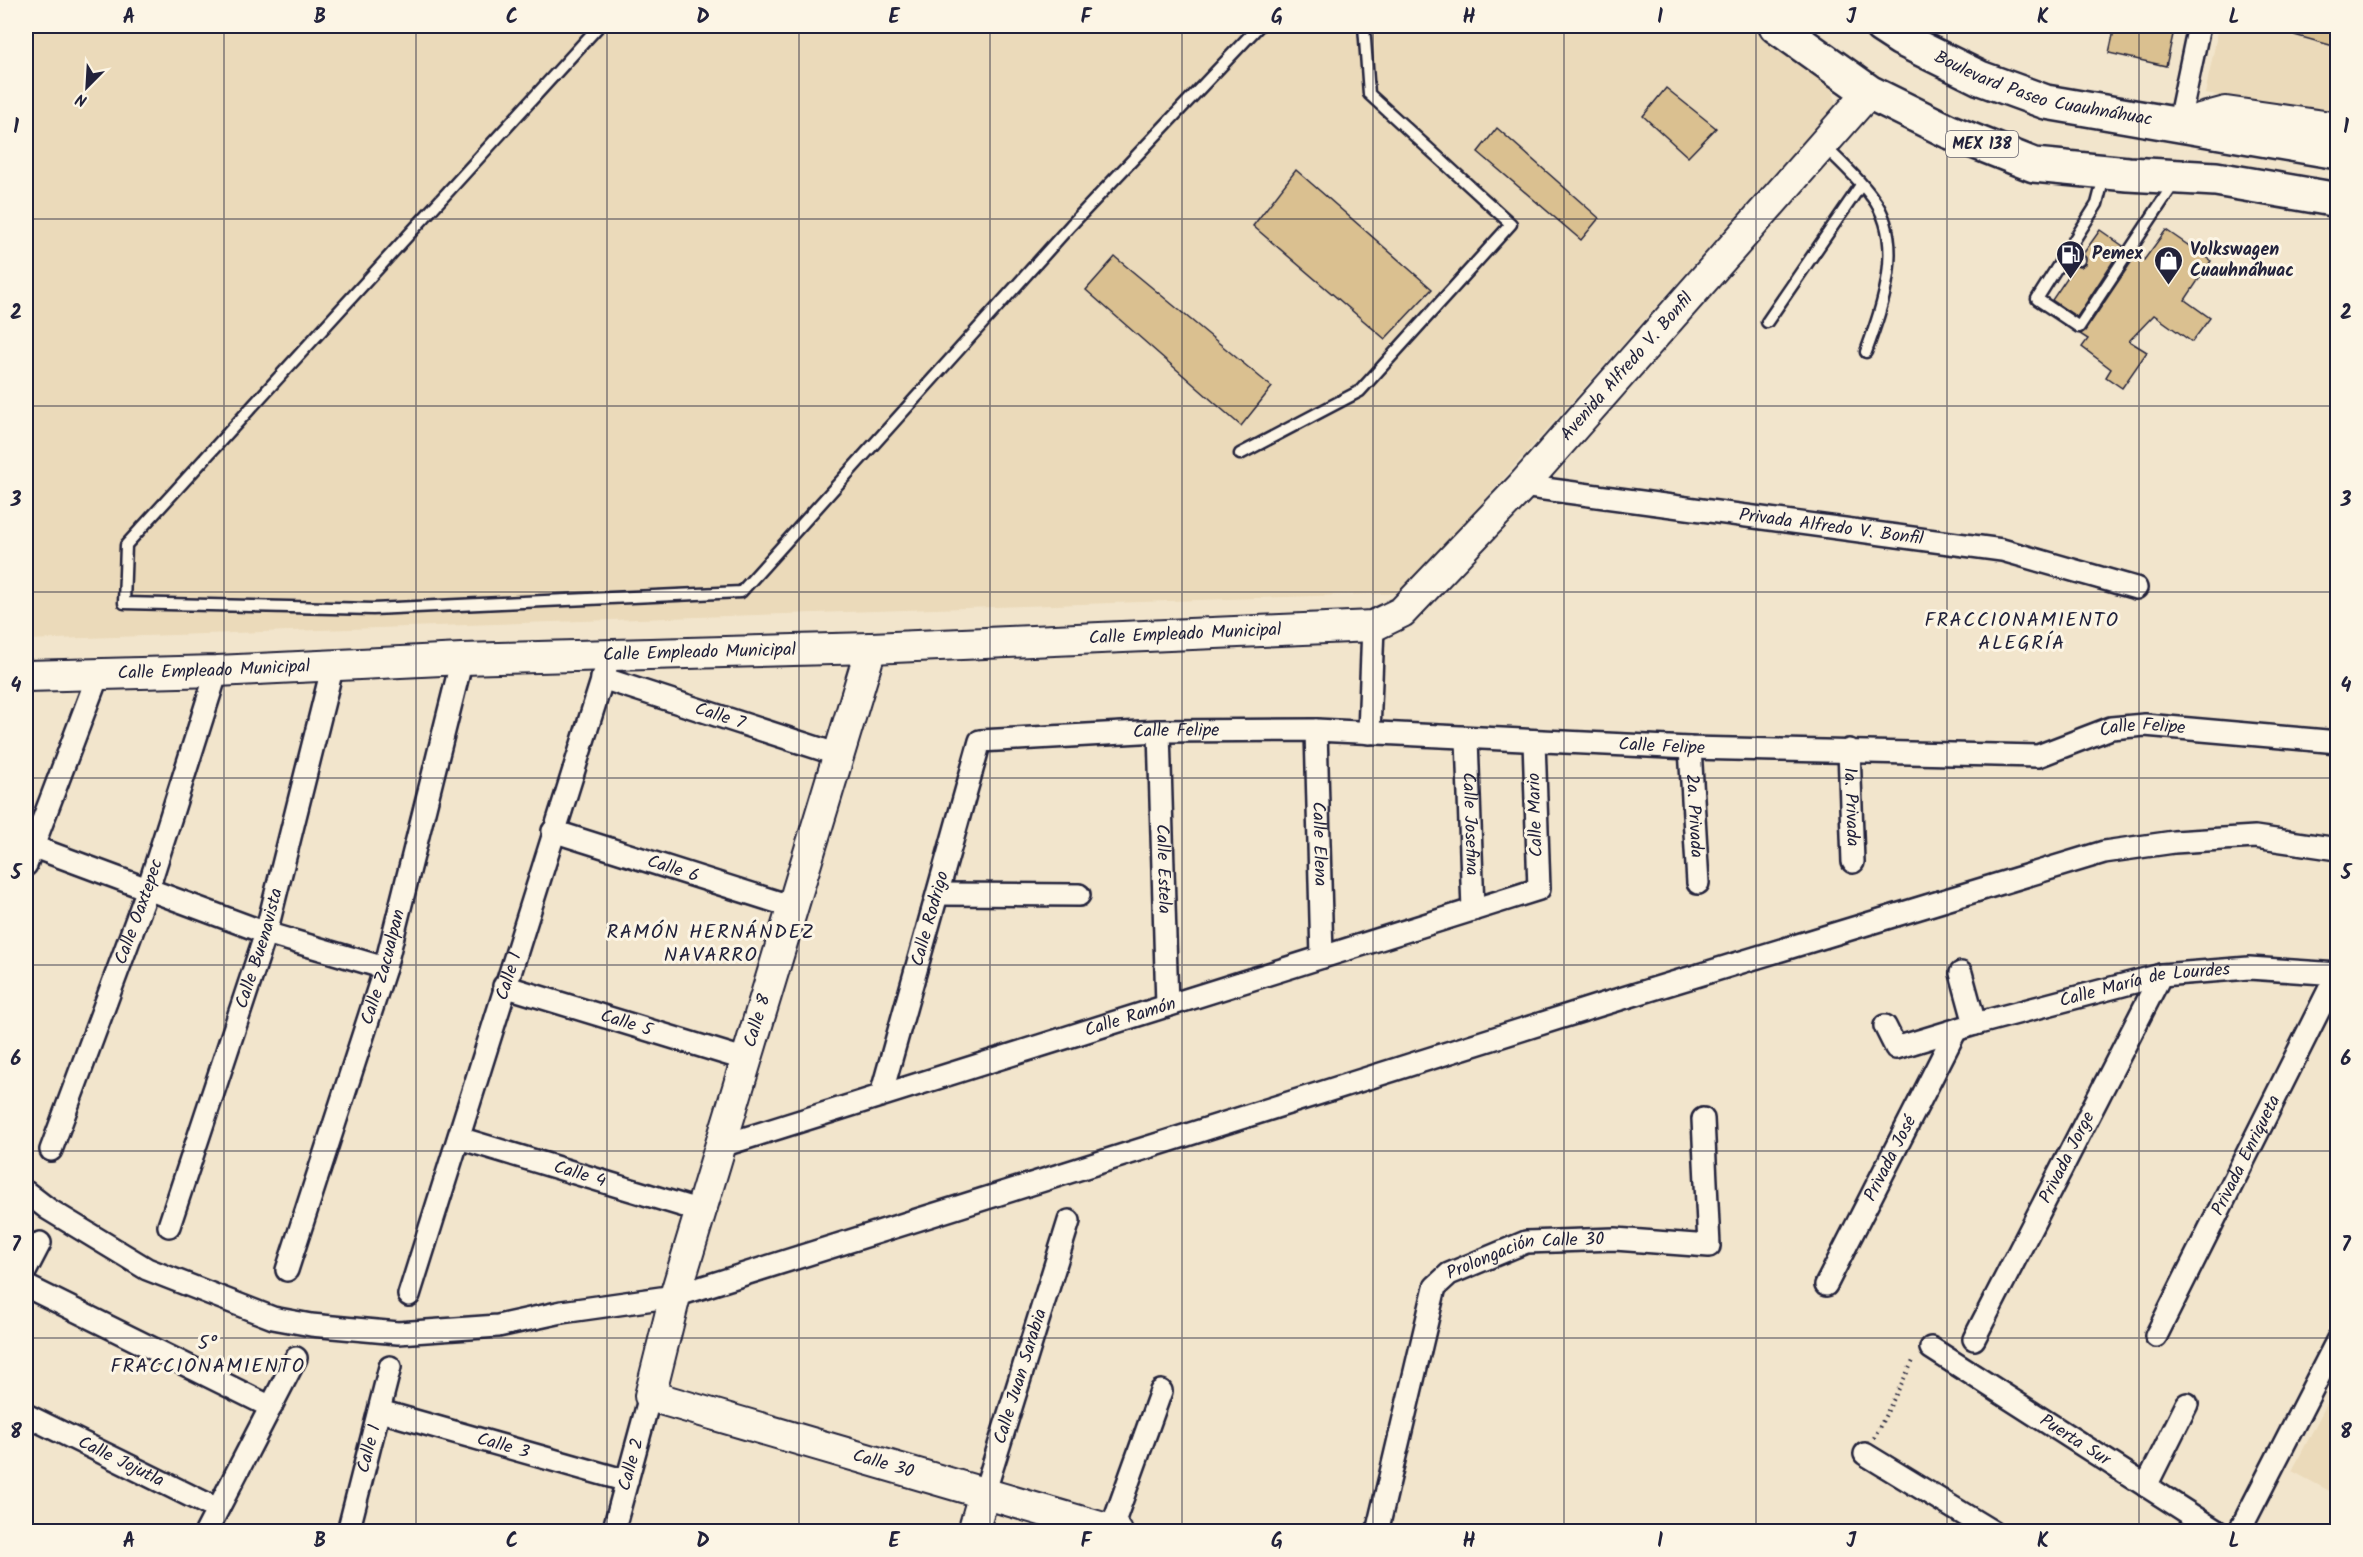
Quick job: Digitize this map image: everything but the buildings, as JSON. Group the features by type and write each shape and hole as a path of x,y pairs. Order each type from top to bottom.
{"main road":[{"name":"MEX 138","path":"1776,26 1869,92 1948,131 2034,165 2216,179 2337,200"},
{"name":"Boulevard Paseo Cuauhnáhuac","path":"1881,26 1901,39 1980,78 2046,102 2337,152"}],"street":[{"path":"2178,126 2199,26"},
{"name":"Avenida Alfredo V. Bonfil","path":"1373,626 1402,612 1522,486 1869,92"},
{"name":"Boulevard Paseo Cuauhnáhuac","path":"2178,126 2226,112 2337,128"},
{"name":"MEX 138","path":"2034,165 2103,181 2337,207"},
{"name":"Privada Alfredo V. Bonfil","path":"1522,486 2002,550 2136,588"},
{"path":"1369,732 1373,626"},
{"name":"Calle Empleado Municipal","path":"26,676 217,671 462,659 606,667 871,648 1373,626"},
{"name":"Calle 8","path":"650,1396 675,1296 871,648"},
{"name":"Calle Zacualpan","path":"287,1270 385,968 462,659"},
{"name":"Calle Buenavista","path":"169,1226 266,933 333,665"},
{"name":"Calle 7","path":"606,667 839,755"},
{"name":"Calle 1","path":"408,1295 606,667"},
{"name":"Calle Oaxtepec","path":"51,1150 148,889 217,671"},
{"path":"98,675 28,851 148,889 266,933 385,968"},
{"name":"Calle Felipe","path":"980,741 1160,731 1316,730 1690,748 2038,756 2111,728 2145,725 2337,742"},
{"name":"Calle Elena","path":"1316,730 1322,957"},
{"name":"Calle Estela","path":"1160,731 1167,1006"},
{"name":"Calle Josefina","path":"1467,738 1473,910"},
{"name":"Calle Rodrigo","path":"881,1095 980,741"},
{"name":"Calle Mario","path":"1534,741 1539,889"},
{"name":"2a. Privada","path":"1690,748 1698,883"},
{"name":"1a. Privada","path":"1849,750 1853,862"},
{"name":"Calle 6","path":"554,831 793,907"},
{"path":"26,1192 48,1209 147,1269 273,1318 311,1325 398,1333 498,1326 562,1312 675,1296 1597,1006 2104,852 2174,842 2255,837 2337,849"},
{"name":"Calle Ramón","path":"721,1146 1539,889"},
{"path":"938,894 1079,895"},
{"name":"Calle María de Lourdes","path":"1885,1026 1896,1048 1965,1027 2161,975 2249,968 2337,974"},
{"path":"1961,973 1965,1027"},
{"name":"Privada Enriqueta","path":"2156,1336 2337,974"},
{"name":"Privada Jorge","path":"1974,1339 2161,975"},
{"name":"Calle 5","path":"504,986 747,1060"},
{"name":"Privada José","path":"1826,1285 1965,1027"},
{"name":"Prolongación Calle 30","path":"1377,1532 1435,1287 1449,1274 1526,1242 1615,1239 1709,1246 1703,1119"},
{"name":"Calle 4","path":"459,1138 701,1211"},
{"name":"Calle Juan Sarabia","path":"973,1532 1069,1221"},
{"path":"26,1270 40,1243"},
{"path":"26,1286 271,1407"},
{"path":"2238,1532 2337,1339"},
{"name":"Puerta Sur","path":"1931,1348 2218,1532"},
{"path":"206,1532 297,1358"},
{"name":"Calle 1","path":"348,1532 390,1367"},
{"path":"1114,1531 1161,1391"},
{"name":"Calle 30","path":"650,1396 1114,1531"},
{"name":"Calle 2","path":"613,1532 650,1396"},
{"path":"2146,1486 2187,1404"},
{"name":"Calle 3","path":"380,1411 627,1481"},
{"name":"Calle Jojutla","path":"26,1415 217,1509"},
{"path":"1865,1454 1993,1532"}],"lane":[{"path":"599,26 126,545 124,603 373,609 741,592 1071,225 1259,26"},
{"path":"1240,454 1360,391 1511,224 1369,94 1364,26"},
{"path":"1822,144 1873,198 1883,216 1889,242 1882,309 1866,352"},
{"path":"2103,181 2097,204 2037,299 2079,327 2111,282 2171,188"},
{"path":"1767,322 1861,185"},
{"path":"2068,252 2079,260"},
{"path":"2101,275 2111,282"}],"path":[{"path":"1865,1454 1912,1361 1924,1349 1931,1348"}],"shaded area":[{"path":"26,26 1759,26 1833,88 1836,104 1402,593 26,640"},
{"path":"2219,26 2337,26 2337,114 2205,94"},
{"path":"2337,1384 2337,1495 2292,1471"}],"place":[{"name":"Pemex","path":"2071,280"},
{"name":"Volkswagen Cuauhnáhuac","path":"2169,286"}],"district":[{"name":"FRACCIONAMIENTO ALEGRÍA","path":"2022,632"},
{"name":"RAMÓN HERNÁNDEZ NAVARRO","path":"711,944"},
{"name":"5° FRACCIONAMIENTO","path":"208,1356"}]}
